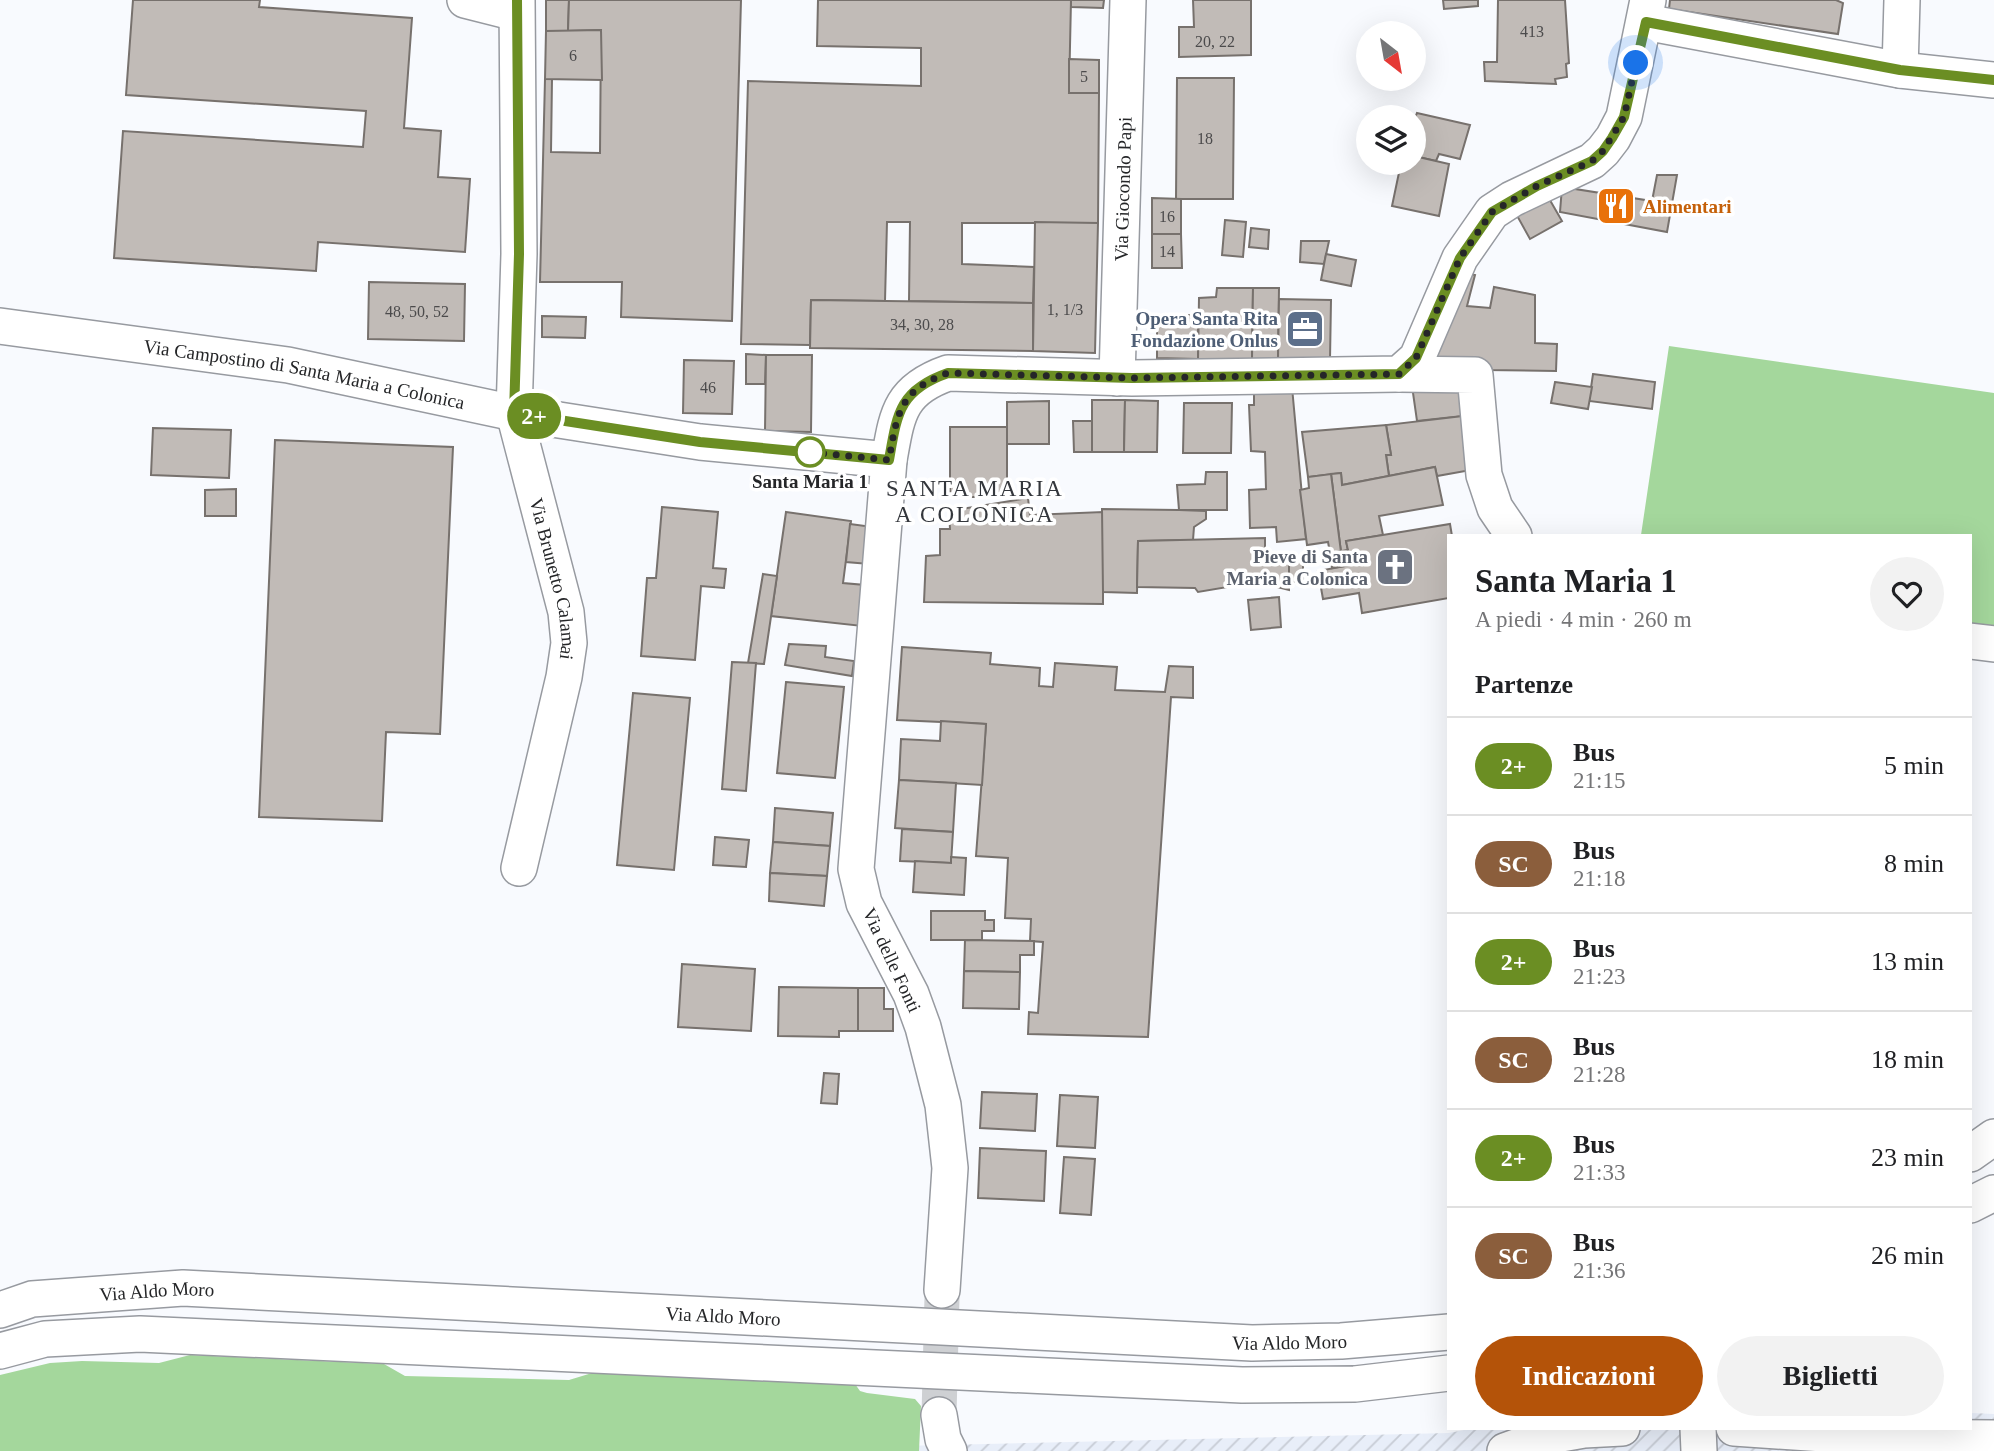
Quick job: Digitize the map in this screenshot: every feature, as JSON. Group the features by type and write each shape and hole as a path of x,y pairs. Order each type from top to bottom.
{"street":[{"path":"465,0 517,6"},
{"name":"Via Giocondo Papi","path":"1117,378 1128,0"},
{"path":"1900,70 1902,0"},
{"name":"Via Brunetto Calamai","path":"517,6 519,254 514,413 566,612 569,643 564,677 519,868"},
{"path":"1399,374 1416,358 1460,258 1492,212 1537,186 1592,161 1612,138 1624,117 1647,11 1900,70 1994,80"},
{"name":"Via Campostino di Santa Maria a Colonica","path":"0,326 288,365 514,413 700,442 889,460"},
{"path":"889,460 897,417 902,407 913,393 929,380 948,373 1117,378 1475,375 1484,475 1496,508 1513,534"},
{"name":"Via delle Fonti","path":"889,460 856,869 864,903 911,994 923,1027 943,1105 950,1168 942,1290"},
{"path":"1972,641 1994,644"},
{"path":"1972,1153 1994,1137"},
{"path":"1972,1204 1994,1193"},
{"name":"Via Aldo Moro","path":"0,1310 32,1299 183,1288 1252,1343 1447,1332"},
{"path":"0,1351 45,1339 140,1334 1242,1385 1355,1384 1447,1373"},
{"path":"939,1415 943,1439 949,1451"},
{"path":"1505,1451 1544,1437 1584,1430"},
{"path":"1616,1430 1616,1451"},
{"path":"1698,1430 1699,1451"},
{"path":"1764,1430 1868,1437 1994,1438"}],"shaded area":[{"path":"1972,1413 1994,1414 1994,1451 691,1451 1449,1433 1464,1430 1972,1430"}],"green space":[{"path":"1669,346 1994,393 1994,626 1972,623 1972,534 1641,534"},
{"path":"190,1355 384,1364 405,1376 569,1380 592,1373 855,1384 860,1391 867,1393 915,1399 921,1406 919,1451 0,1451 0,1375 50,1363 159,1363"}],"building":[{"path":"133,0 260,0 259,7 412,18 404,128 441,131 438,177 470,179 465,252 318,242 316,271 114,258 123,131 363,147 366,111 126,95"},
{"path":"546,0 569,0 568,31 546,31"},
{"path":"569,0 741,0 732,321 621,317 622,282 540,282 545,79 552,79 551,152 600,153 601,30 568,31"},
{"path":"818,0 1071,0 1069,93 1099,93 1098,223 962,223 962,264 1034,267 1033,303 909,301 910,222 887,222 885,301 811,300 810,345 741,344 748,81 921,86 921,48 817,46"},
{"path":"1071,0 1104,0 1103,8 1071,7"},
{"path":"1193,0 1251,0 1251,55 1179,57 1179,27 1194,27"},
{"path":"1443,0 1478,0 1478,6 1444,9"},
{"path":"1498,0 1565,0 1569,63 1566,64 1567,77 1555,79 1556,84 1485,81 1484,62 1497,62"},
{"path":"1670,0 1836,0 1843,3 1838,34 1669,9"},
{"path":"601,30 602,80 545,79 546,31"},
{"path":"1069,59 1099,60 1099,93 1069,93"},
{"path":"1177,78 1234,78 1233,199 1176,199"},
{"path":"1426,115 1470,125 1460,159 1439,154 1436,161 1426,159"},
{"path":"1426,159 1449,164 1439,216 1392,206 1398,175 1426,175"},
{"name":"Alimentari","path":"1657,175 1677,175 1667,232 1560,212 1562,187 1652,201"},
{"path":"1547,195 1562,221 1530,239 1515,212"},
{"path":"1152,198 1181,199 1181,234 1152,234"},
{"path":"1225,220 1246,222 1243,257 1222,255"},
{"path":"1035,222 1098,223 1095,353 1033,351"},
{"path":"1251,228 1269,230 1268,249 1249,247"},
{"path":"1152,234 1181,234 1182,268 1152,268"},
{"path":"1301,241 1329,241 1324,264 1300,262"},
{"path":"1326,254 1356,260 1351,286 1321,280"},
{"path":"1464,273 1475,275 1467,306 1490,308 1494,287 1535,295 1535,343 1557,344 1556,371 1485,370 1434,363"},
{"path":"369,282 465,284 464,341 368,339"},
{"path":"1217,288 1253,288 1252,359 1198,359 1199,298 1216,297"},
{"path":"1253,288 1279,288 1278,359 1252,359"},
{"name":"Opera Santa Rita Fondazione Onlus","path":"1279,299 1331,300 1330,360 1278,359"},
{"path":"811,300 1033,303 1033,351 810,348"},
{"path":"1157,315 1198,315 1198,359 1157,358"},
{"path":"542,316 586,317 585,338 542,337"},
{"path":"746,354 766,355 765,384 746,384"},
{"path":"766,355 812,355 811,432 765,431"},
{"path":"684,360 734,361 732,414 683,413"},
{"path":"1593,374 1655,382 1652,409 1589,401"},
{"path":"1459,381 1463,416 1417,421 1412,386"},
{"path":"1555,382 1592,387 1588,409 1551,403"},
{"path":"1292,387 1306,539 1277,542 1276,527 1250,528 1249,490 1266,489 1265,452 1251,451 1249,405 1254,405 1254,388"},
{"path":"1092,400 1125,400 1124,452 1092,452"},
{"path":"1125,400 1158,401 1157,452 1124,452"},
{"path":"1049,401 1049,444 1007,444 1007,402"},
{"path":"1184,403 1232,403 1231,453 1183,453"},
{"path":"1463,416 1471,470 1437,476 1435,467 1389,476 1386,455 1391,455 1386,425"},
{"path":"1073,421 1092,421 1092,452 1074,452"},
{"path":"1386,425 1391,455 1386,455 1389,476 1342,485 1341,473 1308,477 1302,432"},
{"path":"950,427 1007,427 1007,497 950,497"},
{"path":"153,428 231,430 229,478 151,475"},
{"path":"275,440 453,447 440,734 386,732 382,821 259,817"},
{"path":"1435,467 1443,505 1379,516 1383,535 1346,541 1348,550 1341,552 1331,474 1341,473 1342,485"},
{"path":"1206,472 1227,472 1227,510 1179,510 1177,485 1205,484"},
{"path":"1331,474 1341,552 1330,553 1328,542 1307,545 1300,490 1309,488 1308,477"},
{"path":"236,489 236,516 205,516 205,490"},
{"path":"1028,498 1030,515 1103,512 1103,604 924,602 926,556 940,555 940,529 950,529 949,511"},
{"path":"662,507 718,512 713,568 726,569 724,588 701,586 695,660 641,656 647,578 656,578"},
{"path":"1102,509 1206,511 1206,519 1194,527 1193,540 1138,541 1137,593 1103,592"},
{"path":"786,512 851,521 843,583 865,585 862,626 771,616"},
{"path":"850,524 873,527 869,564 846,562"},
{"name":"Pieve di Santa Maria a Colonica","path":"1450,524 1452,534 1447,534 1447,598 1362,613 1359,593 1323,599 1318,571 1351,565 1346,541"},
{"path":"1265,538 1265,561 1289,561 1289,590 1257,582 1198,592 1195,588 1137,587 1138,541"},
{"path":"1348,550 1351,565 1332,568 1330,553"},
{"path":"1289,561 1303,561 1303,582 1289,582"},
{"path":"763,574 777,576 764,664 748,663"},
{"path":"1279,597 1281,627 1251,630 1248,600"},
{"path":"789,644 826,646 825,657 854,661 852,676 785,665"},
{"path":"902,647 991,653 990,664 1040,668 1039,686 1053,687 1055,663 1117,667 1115,690 1165,692 1169,666 1193,667 1193,698 1171,697 1148,1037 1028,1034 1029,1012 1038,1013 1043,942 1030,941 1031,919 1005,918 1008,858 976,856 986,724 897,720"},
{"path":"732,662 756,663 746,791 722,789"},
{"path":"786,682 844,687 835,778 777,773"},
{"path":"633,693 690,698 674,870 617,865"},
{"path":"941,721 986,724 982,785 899,780 901,739 940,741"},
{"path":"899,780 956,783 953,832 895,828"},
{"path":"775,808 833,813 830,846 773,842"},
{"path":"902,829 953,832 951,863 900,861"},
{"path":"715,837 749,840 746,867 713,865"},
{"path":"773,842 830,846 827,876 770,873"},
{"path":"951,857 966,858 964,895 913,892 915,861 951,863"},
{"path":"770,873 827,876 824,906 769,901"},
{"path":"931,911 985,911 985,920 994,920 994,931 982,931 982,940 931,940"},
{"path":"965,940 1034,941 1034,955 1020,955 1020,972 964,971"},
{"path":"682,964 755,969 751,1031 678,1027"},
{"path":"964,971 1020,972 1019,1009 963,1008"},
{"path":"779,987 858,988 858,1031 839,1031 839,1037 778,1036"},
{"path":"858,988 884,988 884,1009 893,1009 893,1031 858,1031"},
{"path":"824,1073 839,1074 837,1104 821,1103"},
{"path":"982,1092 1037,1094 1035,1131 980,1128"},
{"path":"1060,1095 1098,1097 1095,1148 1057,1146"},
{"path":"980,1148 1046,1151 1044,1201 978,1198"},
{"path":"1064,1157 1095,1159 1091,1215 1060,1213"}],"tunnel":[{"path":"939,1415 942,1297"}],"bus line":[{"name":"2+","path":"517,0 519,254 514,413 700,442 889,460 897,417 902,407 913,393 929,380 948,373 1132,378 1399,374 1416,358 1460,258 1492,212 1537,186 1592,161 1603,151 1624,117 1646,22 1900,70 1994,80"}],"place":[{"name":"Alimentari","path":"1616,206"},
{"name":"Opera Santa Rita Fondazione Onlus","path":"1305,329"},
{"name":"Santa Maria 1","path":"810,452"},
{"name":"Pieve di Santa Maria a Colonica","path":"1395,567"}],"district":[{"name":"SANTA MARIA A COLONICA","path":"975,501"}],"route":[{"path":"810,452 798,451 889,460 897,417 902,407 913,393 929,380 948,373 1132,378 1399,374 1416,358 1460,258 1492,212 1537,186 1592,161 1603,151 1624,117 1636,63"}]}
